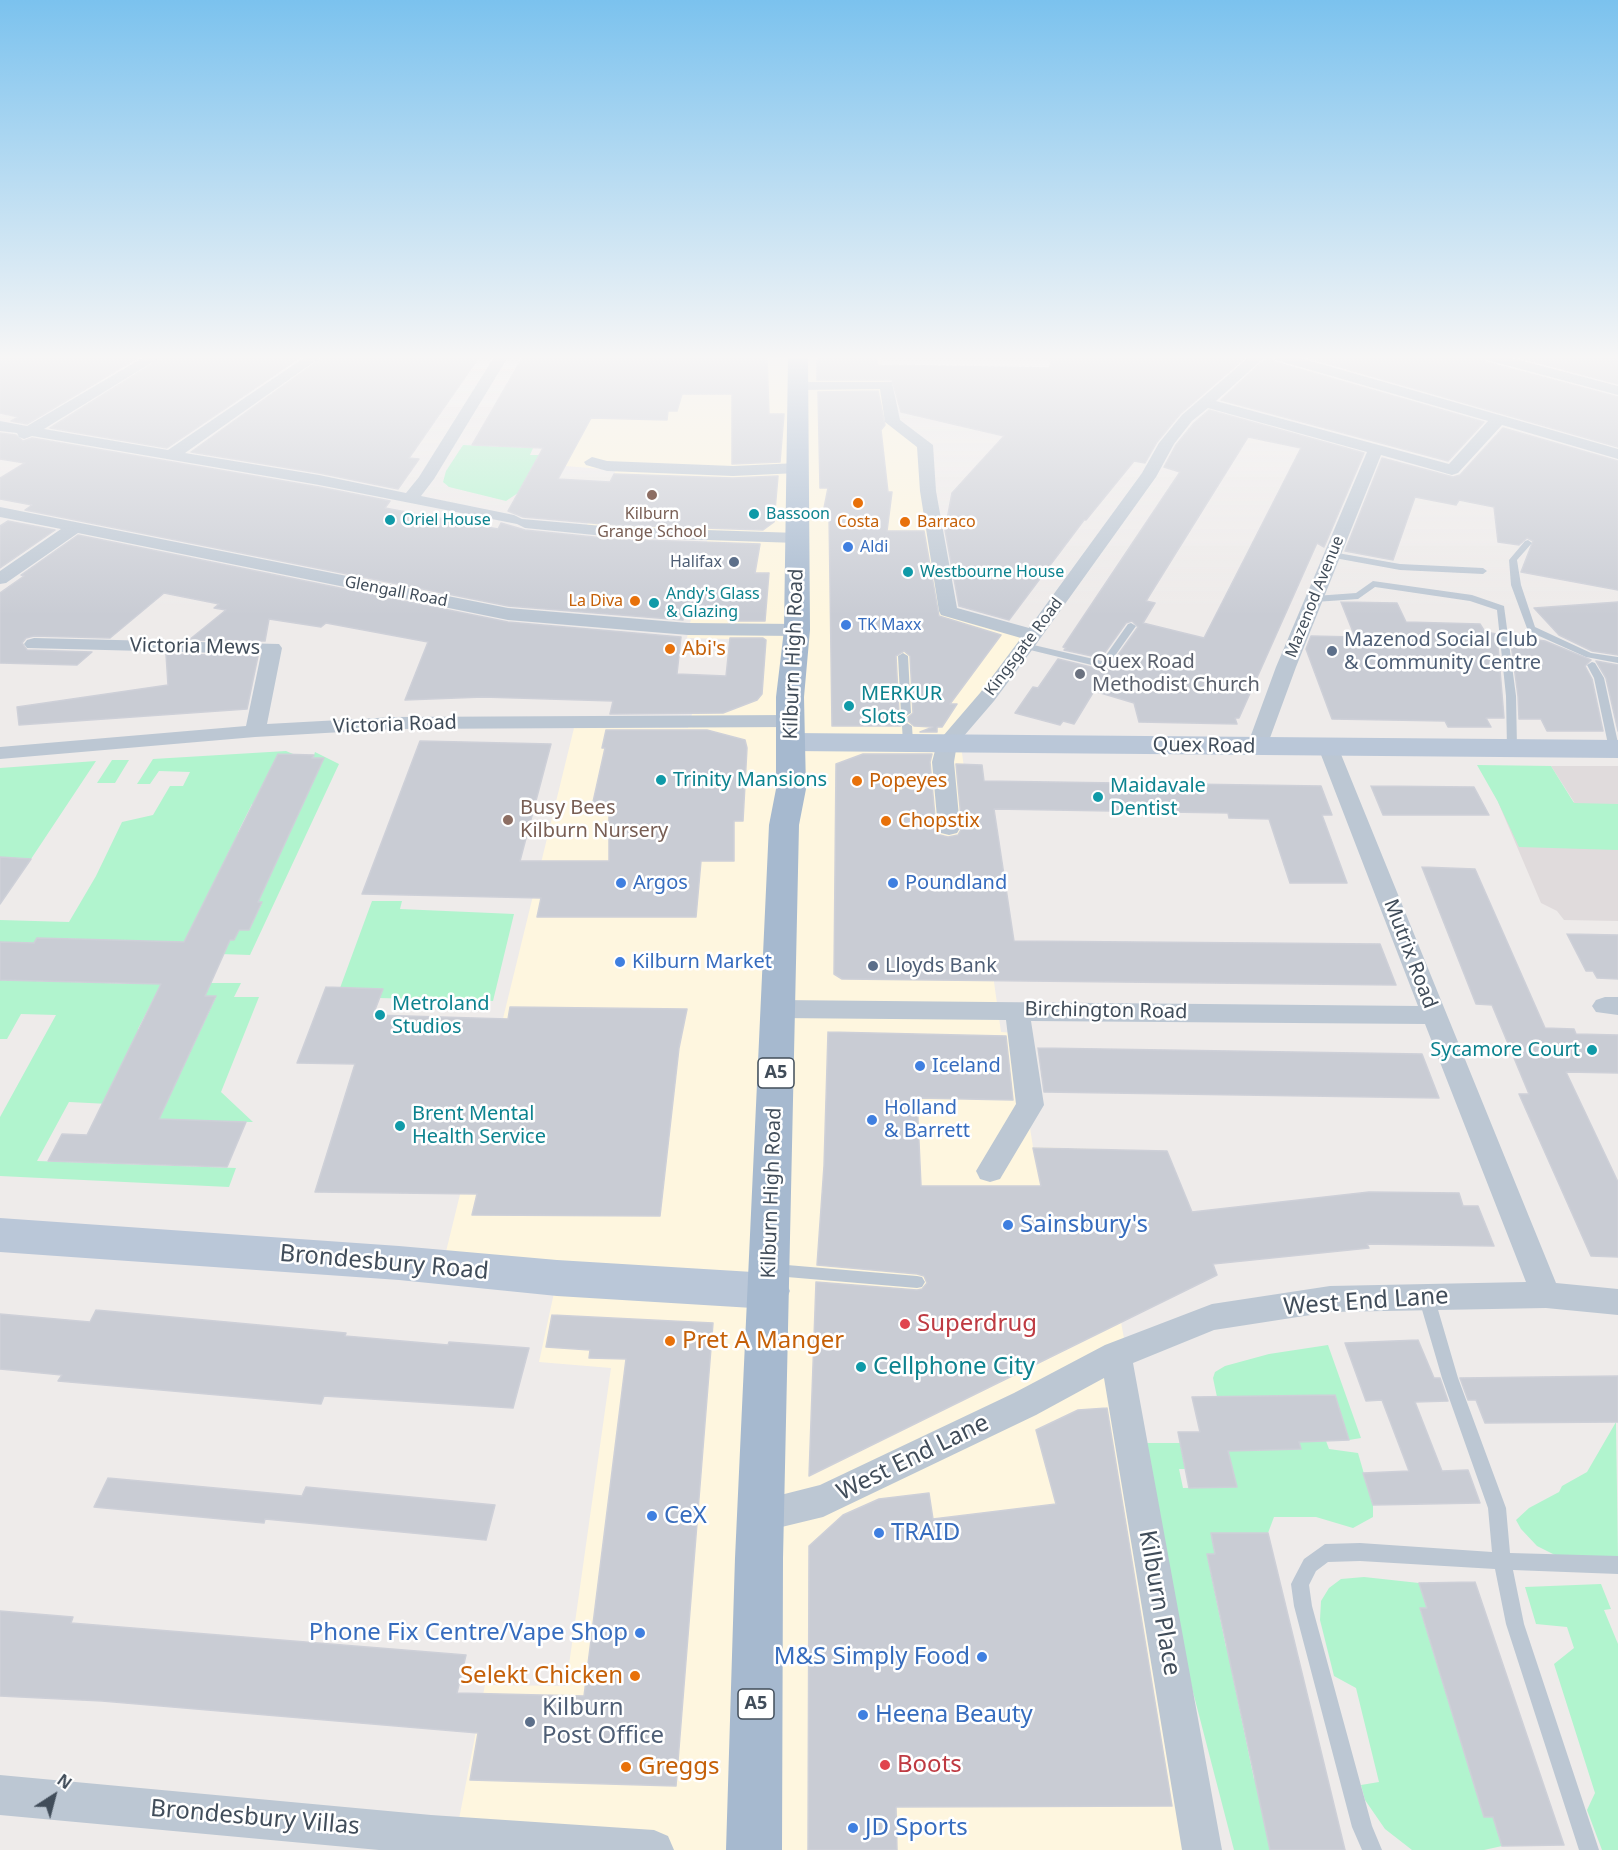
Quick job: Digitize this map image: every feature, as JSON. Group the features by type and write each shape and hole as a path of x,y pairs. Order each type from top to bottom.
{"main road":[{"name":"Kilburn High Road","path":"754,1850 761,1515 784,825 791,789 790,697 797,630 798,443"},
{"name":"Quex Road","path":"791,731 907,734 947,743 1616,749"},
{"name":"Brondesbury Road","path":"0,1235 399,1263 557,1278 769,1280"}],"street":[{"path":"106,443 411,498 520,521 614,532 798,538"},
{"path":"171,454 187,443"},
{"path":"411,498 448,443"},
{"path":"922,443 924,445 928,492 948,611 1029,641"},
{"name":"Kingsgate Road","path":"947,743 987,697 1029,641 1150,474 1167,443"},
{"path":"1355,443 1452,470 1477,443"},
{"path":"1580,443 1618,454"},
{"name":"Mazenod Avenue","path":"1257,746 1286,667 1376,449"},
{"path":"592,462 608,466 733,471 798,468"},
{"name":"Glengall Road","path":"0,512 508,614 688,629 797,630"},
{"path":"0,579 77,526"},
{"name":"Victoria Mews","path":"34,644 272,648 255,731"},
{"name":"Victoria Road","path":"0,753 255,731 395,723 791,731"},
{"path":"947,743 943,762 949,828"},
{"name":"Mutrix Road","path":"1328,747 1546,1295"},
{"name":"Birchington Road","path":"778,1009 1434,1015"},
{"path":"990,1171 1030,1105 1017,1010"},
{"name":"West End Lane","path":"761,1515 823,1502 1025,1404 1116,1355 1212,1317 1330,1299 1546,1295 1618,1302"},
{"name":"Kilburn Place","path":"1116,1355 1202,1850"},
{"name":"Brondesbury Villas","path":"0,1795 429,1842 654,1850"}],"lane":[{"path":"1528,543 1513,560 1516,585 1531,628 1589,655 1618,660"},
{"path":"1332,555 1400,567 1484,571"},
{"path":"1315,599 1358,596 1373,584 1472,598 1501,608 1511,696 1512,748"},
{"path":"1029,641 1104,665 1131,626"},
{"path":"903,656 906,713"},
{"path":"1592,665 1599,678 1616,749"},
{"path":"769,1280 917,1282"},
{"path":"1426,1296 1450,1378 1497,1508 1502,1561 1515,1624 1588,1850"},
{"path":"1372,1850 1362,1827 1303,1606 1300,1584 1310,1565 1325,1553 1360,1552 1502,1561 1618,1565"}],"shaded area":[{"path":"558,443 914,443 926,455 945,612 1027,636 960,739 1001,1032 1015,1033 1033,1147 1167,1151 1217,1275 1121,1322 1217,1850 453,1850 485,1685 566,1686 611,1368 539,1362 557,1279 442,1268 574,728 688,728 695,704 726,676 729,654 730,639 687,638 708,537 585,529 616,470 565,466 570,457 557,447"},
{"path":"1551,766 1618,766 1618,921 1564,920 1557,911 1541,903 1498,802 1574,802"}],"green space":[{"path":"463,445 533,448 530,455 539,455 518,493 506,501 449,487 443,482 446,471"},
{"path":"286,751 293,754 278,754 261,788 257,804 252,804 238,832 243,833 235,849 230,849 215,881 211,953 80,939 37,938 34,943 0,942 0,920 69,922 96,876 122,822 153,815 170,786 183,786 190,772 159,771 150,784 137,784 153,759"},
{"path":"315,752 339,764 250,955 220,954 227,940 234,940 239,930 249,930 262,903 248,902 300,789 310,788 323,759 313,758"},
{"path":"112,760 129,760 115,783 97,783"},
{"path":"96,761 31,859 0,857 0,768"},
{"path":"1477,765 1551,766 1574,803 1618,804 1618,850 1519,847 1498,802"},
{"path":"372,901 402,901 400,909 514,914 493,1001 379,998 383,989 340,988"},
{"path":"167,962 160,994 156,994 138,1029 146,1030 109,1104 69,1102 37,1161 236,1168 229,1187 0,1176 0,1117 56,1015 21,1014 7,1039 0,1039 0,980 138,984 142,976"},
{"path":"211,983 241,983 234,997 259,997 221,1092 253,1122 156,1121 162,1090 172,1091 216,997 205,996"},
{"path":"1328,1345 1361,1438 1349,1440 1337,1402 1320,1403 1318,1395 1217,1397 1213,1378 1215,1372 1225,1366 1269,1354"},
{"path":"1616,1422 1618,1560 1563,1559 1537,1546 1516,1520 1529,1508 1559,1492 1562,1486 1587,1472"},
{"path":"1299,1441 1326,1441 1329,1449 1358,1453 1373,1505 1373,1517 1353,1528 1316,1517 1274,1517 1268,1533 1211,1533 1215,1554 1207,1555 1226,1647 1235,1647 1232,1673 1254,1779 1264,1780 1270,1850 1234,1850 1131,1453 1143,1443 1180,1443 1185,1469 1179,1469 1183,1488 1236,1487 1226,1443 1246,1442 1248,1451 1260,1451 1258,1442 1285,1442 1288,1450 1301,1449"},
{"path":"1364,1577 1419,1583 1427,1608 1420,1609 1484,1817 1493,1817 1502,1846 1484,1850 1412,1850 1385,1829 1365,1800 1361,1785 1379,1782 1356,1688 1334,1676 1320,1620 1321,1601 1329,1588 1341,1579"},
{"path":"1601,1584 1611,1609 1604,1610 1618,1644 1618,1850 1602,1850 1587,1810 1595,1793 1554,1664 1574,1648 1567,1627 1536,1624 1525,1587"}],"building":[{"path":"0,443 63,443 319,487 390,501 385,508 498,529 501,523 525,530 614,539 760,544 755,573 769,573 765,621 683,617 683,620 508,606 25,510 32,505 0,499 0,478 25,463 0,459"},
{"path":"140,443 174,443 167,448"},
{"path":"203,443 419,443 409,458 419,459 398,489 319,473 191,452"},
{"path":"577,443 558,479 610,482 614,474 733,478 778,476 774,522 763,530 614,525 523,517 508,511 543,448 472,445"},
{"path":"732,443 782,443 780,462 732,464"},
{"path":"819,443 883,443 888,492 892,492 887,531 924,531 939,616 1001,635 950,704 957,704 942,727 937,727 937,732 920,732 933,727 914,726 908,721 900,726 832,726 829,513 823,513 828,488 820,488","holes":["904,651 910,656 913,713 907,718 899,713 896,656"]},
{"path":"997,443 1156,443 1145,463 1134,461 1084,520 1009,620 959,606 945,530 952,493"},
{"path":"1244,443 1146,601 1155,603 1143,623 1204,638 1301,448 1279,443 1329,443 1364,453 1324,547 1317,543 1239,718 1235,718 1237,724 1139,722 1134,703 1094,691 1074,724 1063,721 1060,725 1015,713 1033,687 1038,688 1058,659 1103,670 1108,669 1138,627 1132,621 1126,623 1101,658 1064,650 1066,648 1063,647 1180,472 1164,467 1176,445"},
{"path":"1382,443 1464,443 1448,461"},
{"path":"1489,443 1556,443 1618,461 1618,590 1521,572 1533,541 1527,538 1519,545 1498,542 1494,507 1459,500 1456,505 1415,497 1393,560 1345,551 1382,458 1453,477 1460,475"},
{"path":"1605,443 1618,443 1618,447"},
{"path":"8,521 55,530 0,568 0,526"},
{"path":"78,535 508,622 681,637 677,674 726,676 730,638 763,638 766,640 762,694 757,700 723,713 610,714 613,701 483,697 405,700 428,642 326,623 321,627 269,619 265,641 189,640 226,610 214,608 219,604 164,593 110,638 34,636 26,638 22,643 27,650 92,652 77,665 0,663 0,593 24,576 21,575"},
{"path":"1341,602 1397,603 1406,622 1480,624 1485,632 1497,634 1504,718 1486,718 1491,727 1448,727 1445,721 1332,719 1306,649 1311,636 1355,637"},
{"path":"1618,602 1618,655 1592,651 1559,635 1534,608"},
{"path":"1510,636 1545,641 1591,660 1585,666 1592,679 1603,731 1547,731 1541,719 1519,719"},
{"path":"166,654 258,656 247,709 19,725 17,707 168,685"},
{"path":"1596,661 1618,665 1618,731 1606,678"},
{"path":"606,730 707,730 745,740 747,748 743,821 734,821 734,861 701,861 696,917 537,917 541,898 362,894 420,741 551,744 520,861 609,861 609,802 593,802 605,748 602,748"},
{"path":"278,754 314,755 312,758 324,758 258,902 262,902 249,930 239,930 234,940 230,940 205,996 216,996 159,1119 246,1122 227,1167 48,1161 62,1134 87,1135 161,984 0,980 0,942 34,943 37,938 184,942"},
{"path":"863,754 932,754 930,762 936,828 940,835 948,837 958,835 962,828 956,764 982,765 984,781 1321,786 1332,815 1322,815 1347,883 1290,883 1269,819 1229,818 1228,813 994,809 1014,941 1380,944 1396,985 842,979 834,974 836,764"},
{"path":"1371,786 1474,787 1489,815 1383,815"},
{"path":"0,857 31,859 0,904"},
{"path":"1422,867 1475,869 1545,1028 1574,1029 1576,1034 1618,1035 1618,1073 1566,1072 1618,1182 1618,1257 1591,1256 1519,1094 1529,1094 1492,1005 1476,1004"},
{"path":"1567,934 1618,935 1618,979 1597,978 1593,971 1586,971"},
{"path":"326,987 383,989 373,1015 508,1019 510,1007 687,1009 679,1048 660,1216 472,1215 477,1194 315,1192 355,1064 297,1063"},
{"path":"828,1032 1006,1036 1013,1100 917,1098 921,1186 1041,1186 1033,1148 1167,1151 1192,1212 1369,1192 1459,1193 1463,1206 1478,1206 1494,1246 1367,1244 1369,1248 1213,1264 1217,1275 809,1476 816,1282 917,1290 922,1289 927,1283 924,1276 917,1274 817,1265 824,1166"},
{"path":"1038,1048 1422,1054 1439,1098 1044,1092"},
{"path":"96,1310 346,1333 345,1336 448,1345 449,1342 529,1348 513,1408 324,1396 321,1404 58,1381 62,1375 0,1369 0,1314 90,1322"},
{"path":"552,1315 713,1323 676,1786 470,1780 478,1733 102,1701 0,1696 0,1611 73,1617 71,1623 466,1655 457,1693 584,1696 626,1359 589,1358 590,1350 546,1347"},
{"path":"1418,1340 1434,1378 1440,1378 1448,1401 1415,1402 1442,1471 1468,1470 1480,1503 1373,1505 1363,1473 1409,1471 1382,1400 1366,1401 1345,1343"},
{"path":"1618,1376 1618,1422 1485,1423 1476,1400 1468,1400 1460,1378"},
{"path":"1335,1395 1349,1440 1299,1442 1301,1449 1228,1451 1237,1487 1189,1488 1178,1432 1200,1432 1192,1397"},
{"path":"1107,1408 1172,1806 896,1807 897,1850 808,1850 809,1546 843,1515 879,1499 929,1493 933,1519 1056,1504 1036,1430 1078,1410"},
{"path":"108,1478 302,1496 306,1487 495,1505 486,1540 265,1519 264,1523 94,1507"},
{"path":"1211,1533 1268,1533 1345,1850 1270,1850 1207,1554 1215,1554"},
{"path":"1475,1582 1564,1845 1502,1846 1493,1817 1484,1817 1420,1608 1427,1608 1419,1583"}],"place":[{"name":"Kilburn Grange School","path":"652,495"},
{"name":"Costa","path":"858,503"},
{"name":"Bassoon","path":"754,514"},
{"name":"Oriel House","path":"390,520"},
{"name":"Barraco","path":"905,522"},
{"name":"Aldi","path":"848,547"},
{"name":"Halifax","path":"734,562"},
{"name":"Westbourne House","path":"908,572"},
{"name":"La Diva","path":"635,601"},
{"name":"Andy's Glass & Glazing","path":"654,603"},
{"name":"TK Maxx","path":"846,625"},
{"name":"Abi's","path":"670,649"},
{"name":"Mazenod Social Club & Community Centre","path":"1332,651"},
{"name":"Quex Road Methodist Church","path":"1080,674"},
{"name":"MERKUR Slots","path":"849,706"},
{"name":"Trinity Mansions","path":"661,780"},
{"name":"Popeyes","path":"857,781"},
{"name":"Maidavale Dentist","path":"1098,797"},
{"name":"Busy Bees Kilburn Nursery","path":"508,820"},
{"name":"Chopstix","path":"886,821"},
{"name":"Argos","path":"621,883"},
{"name":"Poundland","path":"893,883"},
{"name":"Kilburn Market","path":"620,962"},
{"name":"Lloyds Bank","path":"873,966"},
{"name":"Metroland Studios","path":"380,1015"},
{"name":"Sycamore Court","path":"1592,1050"},
{"name":"Iceland","path":"920,1066"},
{"name":"Holland & Barrett","path":"872,1120"},
{"name":"Brent Mental Health Service","path":"400,1126"},
{"name":"Sainsbury's","path":"1008,1225"},
{"name":"Superdrug","path":"905,1324"},
{"name":"Pret A Manger","path":"670,1341"},
{"name":"Cellphone City","path":"861,1367"},
{"name":"CeX","path":"652,1516"},
{"name":"TRAID","path":"879,1533"},
{"name":"Phone Fix Centre/Vape Shop","path":"640,1633"},
{"name":"M&S Simply Food","path":"982,1657"},
{"name":"Selekt Chicken","path":"635,1676"},
{"name":"Heena Beauty","path":"863,1715"},
{"name":"Kilburn Post Office","path":"530,1722"},
{"name":"Boots","path":"885,1765"},
{"name":"Greggs","path":"626,1767"},
{"name":"JD Sports","path":"853,1828"}]}
